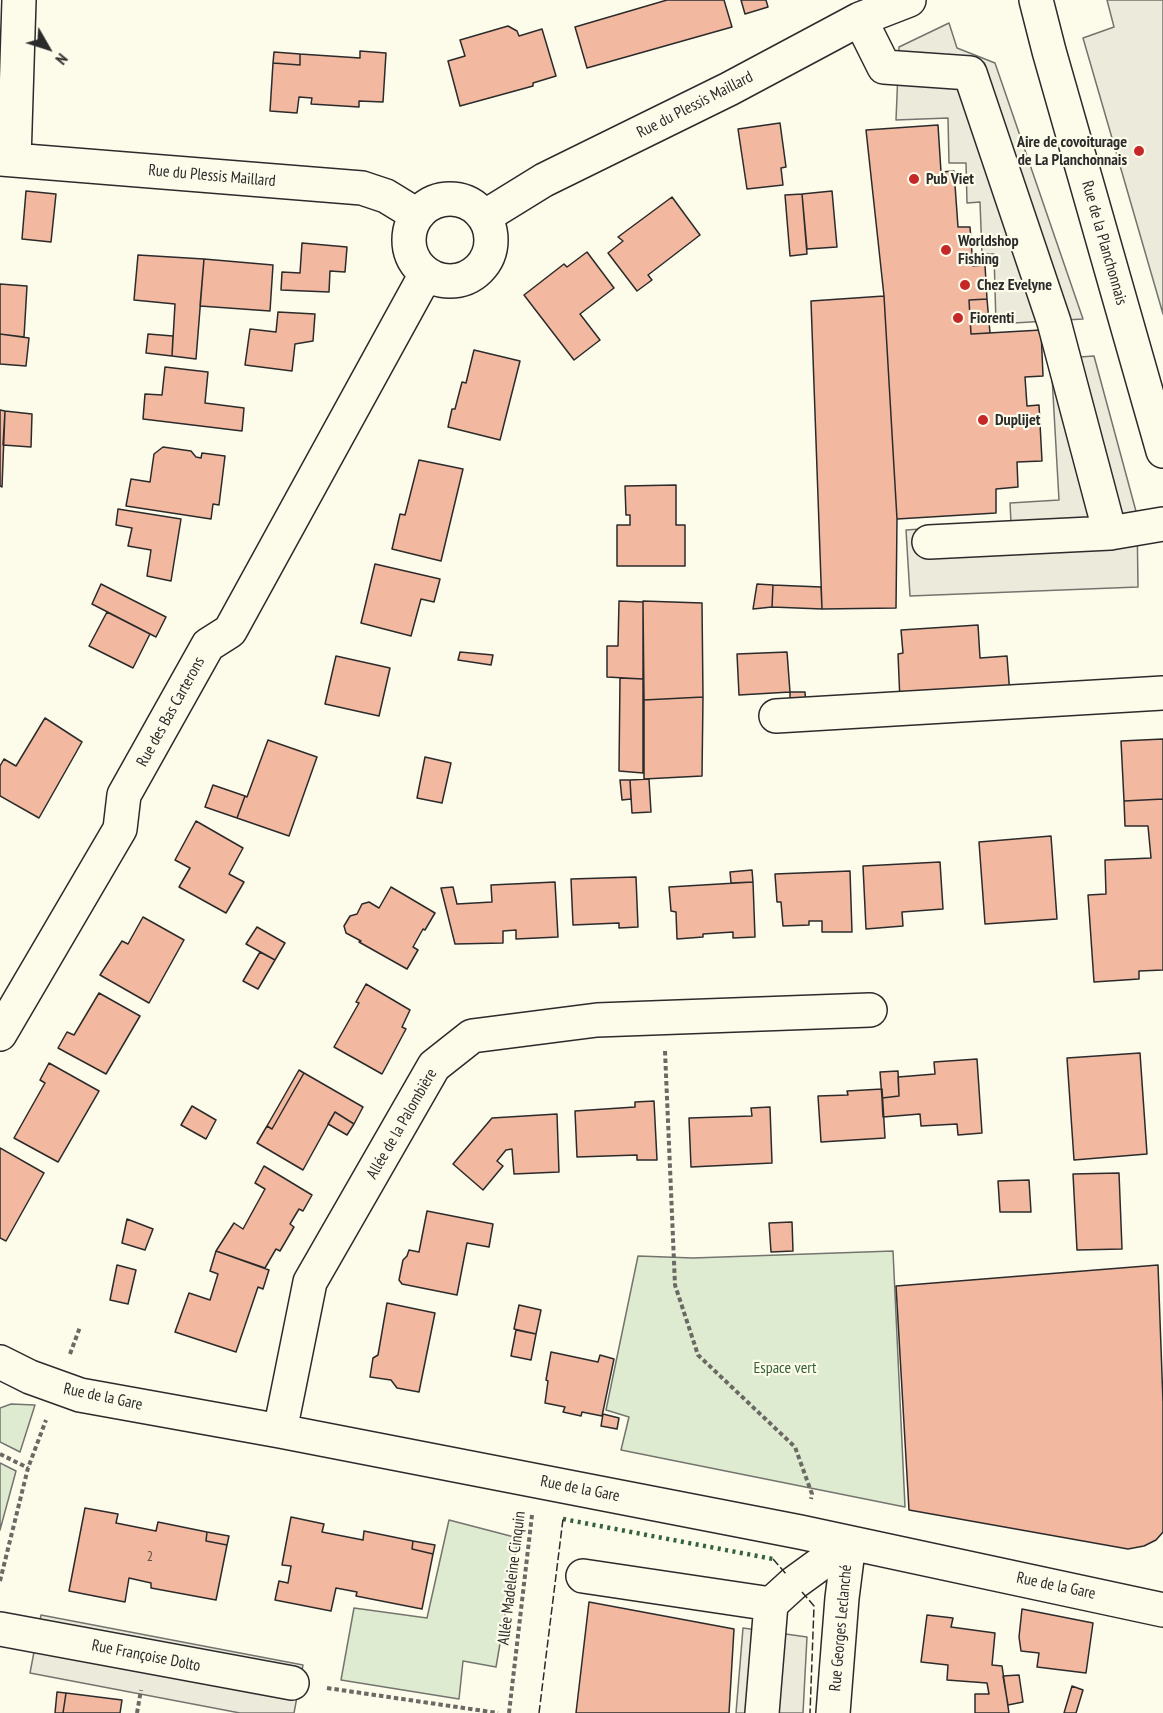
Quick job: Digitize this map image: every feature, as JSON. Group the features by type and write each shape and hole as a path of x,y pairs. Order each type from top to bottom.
{"street":[{"path":"7,159 19,0"},
{"name":"Rue du Plessis Maillard","path":"484,217 544,180 729,88 860,19 909,0"},
{"name":"Rue de la Planchonnais","path":"1036,0 1163,451"},
{"path":"860,19 884,67 970,73 1054,322 1110,533"},
{"name":"Rue du Plessis Maillard","path":"7,159 362,188 386,196 417,215"},
{"path":"438,200 464,201 475,207 484,217 490,229 491,243 482,267 472,276 460,281 446,282 434,279 415,264 408,245 411,224 426,206 438,200"},
{"name":"Rue des Bas Carterons","path":"0,1034 120,829 124,795 208,645 230,631 426,274"},
{"path":"930,542 1110,533 1163,524"},
{"path":"776,716 1163,693"},
{"name":"Allée de la Palombière","path":"280,1431 310,1282 434,1066 472,1036 597,1020 870,1010"},
{"name":"Rue de la Gare","path":"0,1362 30,1377 80,1395 280,1431 800,1532 1163,1610"},
{"path":"762,1713 771,1604 794,1583 849,1543"},
{"name":"Rue Georges Leclanché","path":"833,1713 842,1598 849,1543"},
{"path":"583,1576 771,1604"},
{"name":"Rue Françoise Dolto","path":"0,1629 292,1683"}],"path":[{"path":"663,1018 675,1284 698,1355 795,1447 812,1494 800,1532"},
{"path":"0,1581 28,1468 57,1388"},
{"path":"0,1454 28,1468"},
{"name":"Allée Madeleine Cinquin","path":"509,1713 536,1480"},
{"path":"292,1683 498,1713"}],"green space":[{"name":"Espace vert","path":"893,1251 905,1507 621,1450 629,1417 606,1410 638,1256 693,1258"},
{"path":"11,1404 35,1405 20,1452 0,1442 0,1408"},
{"path":"0,1463 16,1471 0,1530"},
{"path":"449,1520 518,1538 496,1667 463,1661 459,1699 341,1680 354,1608 427,1618"}],"shaded area":[{"name":"Aire de covoiturage de La Planchonnais","path":"1107,0 1163,0 1163,314 1083,38 1114,27"},
{"path":"949,23 957,48 995,63 1083,319 996,324 994,254 982,254 980,202 967,203 966,163 949,163 948,118 896,120 899,47"},
{"path":"1094,356 1137,515 1138,587 910,596 906,530 1011,523 1010,503 1059,500 1051,359"},
{"path":"41,1615 303,1665 294,1713 240,1713 30,1673"},
{"path":"743,1628 807,1637 803,1713 736,1713"}],"building":[{"path":"667,0 724,0 732,27 587,68 575,27"},
{"path":"741,0 766,0 768,7 745,14"},
{"path":"508,26 517,31 519,36 542,29 556,76 533,83 533,86 460,106 448,61 465,56 460,40"},
{"path":"360,51 386,53 383,102 359,101 359,107 311,104 312,98 299,97 297,113 270,111 273,63 300,65 300,54 360,58"},
{"path":"274,52 300,54 300,65 273,63"},
{"path":"780,123 786,167 781,168 783,185 747,189 738,129"},
{"path":"938,125 941,172 954,171 958,227 970,227 973,266 985,265 987,299 969,300 971,334 1041,330 1043,376 1025,377 1027,406 1039,405 1042,461 1017,462 1018,487 996,489 996,513 897,519 884,296 866,130"},
{"path":"26,191 56,194 51,242 22,239"},
{"path":"832,191 837,247 807,249 802,194"},
{"path":"802,194 807,254 790,256 785,195"},
{"path":"672,197 700,235 648,275 652,280 637,291 608,253 623,241 618,237"},
{"path":"302,243 347,247 345,272 330,271 329,292 281,290 282,272 300,273"},
{"path":"587,252 614,288 580,314 600,340 574,360 524,295 564,264 567,267"},
{"path":"138,255 204,259 196,359 172,356 175,304 134,300"},
{"path":"204,259 273,265 270,311 200,306"},
{"path":"0,284 27,286 24,337 0,334"},
{"path":"884,296 897,519 896,608 822,609 811,301"},
{"path":"987,299 990,333 971,334 969,300"},
{"path":"278,312 315,314 313,341 295,344 292,371 245,365 250,329 276,332"},
{"path":"0,334 29,338 26,366 0,364"},
{"path":"148,334 173,336 172,356 146,353"},
{"path":"474,350 520,361 500,440 448,427 462,382 466,383"},
{"path":"165,367 208,372 205,403 244,408 242,431 143,419 145,394 162,395"},
{"path":"0,410 5,411 2,487 0,486"},
{"path":"5,411 32,414 31,447 3,445"},
{"path":"163,447 191,451 196,457 201,458 202,453 225,456 219,505 213,504 211,519 126,506 131,479 150,482 154,454"},
{"path":"419,460 463,469 441,561 392,549 400,514 405,515"},
{"path":"676,485 676,525 685,525 685,566 617,566 617,525 630,525 630,515 626,515 625,486"},
{"path":"118,509 181,519 171,581 147,576 151,550 128,546 132,528 116,525"},
{"path":"375,564 440,579 434,602 421,599 411,636 361,623"},
{"path":"101,584 166,617 156,637 92,604"},
{"path":"757,584 773,585 772,607 753,609"},
{"path":"773,585 821,587 822,609 772,607"},
{"path":"619,601 643,602 643,679 607,677 607,646 618,646"},
{"path":"643,601 702,603 703,697 644,700"},
{"path":"107,612 150,634 133,668 89,646"},
{"path":"978,625 980,658 1007,656 1010,695 900,701 898,654 903,653 901,630"},
{"path":"460,652 493,655 491,665 458,660"},
{"path":"787,652 790,692 739,695 737,654"},
{"path":"336,656 390,668 379,716 325,704"},
{"path":"620,678 643,679 643,773 619,771"},
{"path":"790,692 805,692 806,706 790,707"},
{"path":"703,697 702,776 644,779 644,700"},
{"path":"45,718 82,742 39,818 0,796 0,766 4,759 16,766"},
{"path":"1163,739 1163,799 1124,801 1121,741"},
{"path":"268,740 317,757 289,836 237,818"},
{"path":"425,757 451,763 442,803 417,798"},
{"path":"649,779 651,812 632,813 630,780"},
{"path":"620,780 630,780 631,799 622,800"},
{"path":"213,785 245,796 237,818 205,807"},
{"path":"1163,799 1163,970 1139,971 1139,979 1094,982 1088,895 1106,894 1105,860 1151,858 1148,826 1125,826 1124,801"},
{"path":"196,821 243,848 229,874 244,882 226,913 179,887 190,868 175,860"},
{"path":"1051,836 1057,919 985,924 979,842"},
{"path":"940,862 943,909 902,912 903,926 866,929 863,866"},
{"path":"752,870 753,882 731,883 730,872"},
{"path":"850,871 852,932 822,932 822,921 809,921 809,925 783,926 781,902 777,902 775,874"},
{"path":"636,877 638,927 619,928 619,923 573,925 571,879"},
{"path":"555,882 558,937 516,939 516,930 503,931 503,943 455,944 441,888 453,887 457,904 492,902 491,885"},
{"path":"753,882 755,937 733,938 733,932 677,939 676,912 671,911 669,887"},
{"path":"391,887 435,913 413,947 418,950 407,969 359,942 361,941 346,933 344,926 350,916 357,914 362,904 369,902 379,908"},
{"path":"143,917 184,940 149,1003 100,975 122,941 128,944"},
{"path":"257,927 285,943 275,960 246,944"},
{"path":"260,952 275,960 258,989 243,981"},
{"path":"366,984 410,1010 402,1027 406,1029 382,1074 334,1047 359,1003 356,1002"},
{"path":"99,993 140,1016 106,1074 58,1048 67,1032 74,1035"},
{"path":"1140,1053 1147,1154 1074,1160 1067,1058"},
{"path":"977,1059 982,1133 958,1135 957,1124 921,1126 920,1114 883,1117 882,1098 899,1096 898,1077 935,1074 934,1062"},
{"path":"49,1063 99,1091 58,1162 14,1138 45,1083 40,1080"},
{"path":"299,1070 304,1073 272,1129 267,1126"},
{"path":"898,1071 899,1096 882,1098 880,1072"},
{"path":"304,1073 363,1107 354,1124 335,1112 303,1170 257,1143 267,1126 272,1129"},
{"path":"882,1089 885,1138 821,1142 818,1096 848,1095 847,1091"},
{"path":"654,1101 657,1160 637,1160 637,1155 577,1157 575,1111 635,1107 635,1102"},
{"path":"192,1106 216,1120 206,1139 181,1125"},
{"path":"770,1107 772,1163 691,1167 689,1118 752,1116 751,1108"},
{"path":"335,1112 354,1124 347,1135 328,1124"},
{"path":"557,1114 559,1172 514,1174 512,1149 506,1150 497,1161 503,1166 483,1190 453,1164 492,1118"},
{"path":"0,1148 44,1173 6,1241 0,1238"},
{"path":"264,1166 312,1195 303,1211 299,1209 290,1224 294,1227 280,1251 276,1249 265,1268 216,1251 234,1223 243,1229 265,1189 255,1183"},
{"path":"1119,1173 1122,1249 1077,1250 1073,1174"},
{"path":"1029,1180 1031,1212 1000,1212 998,1181"},
{"path":"427,1211 493,1224 489,1247 467,1243 457,1295 402,1284 399,1280 403,1260 409,1250 419,1252"},
{"path":"127,1219 153,1229 145,1250 122,1243"},
{"path":"792,1222 793,1251 771,1252 769,1223"},
{"path":"216,1251 269,1270 263,1289 258,1287 236,1352 175,1332 189,1293 210,1300 218,1274 210,1271"},
{"path":"117,1265 136,1270 128,1304 110,1300"},
{"path":"1158,1265 1163,1402 1163,1532 1156,1540 1144,1546 1128,1549 909,1510 896,1286"},
{"path":"387,1303 435,1313 419,1392 397,1388 391,1380 370,1377 373,1358 378,1355"},
{"path":"519,1305 541,1310 536,1334 514,1329"},
{"path":"516,1330 536,1334 531,1360 511,1356"},
{"path":"551,1352 598,1362 600,1355 614,1359 602,1416 582,1412 581,1416 563,1412 565,1407 545,1403"},
{"path":"603,1414 619,1418 617,1429 601,1426"},
{"path":"85,1508 118,1514 116,1523 156,1531 158,1522 207,1532 206,1541 227,1545 216,1600 151,1588 151,1583 129,1578 125,1602 69,1591"},
{"path":"291,1517 324,1524 322,1532 363,1540 364,1531 413,1541 412,1549 433,1554 422,1609 356,1596 357,1592 336,1588 331,1611 275,1600 279,1581 288,1583 291,1566 282,1565"},
{"path":"207,1532 229,1536 227,1545 206,1541"},
{"path":"413,1541 435,1545 433,1554 412,1549"},
{"path":"589,1602 734,1629 729,1713 576,1713"},
{"path":"1022,1609 1093,1623 1086,1673 1037,1667 1039,1653 1021,1651 1019,1637"},
{"path":"927,1615 953,1618 951,1627 995,1633 992,1665 1002,1666 1009,1713 975,1713 975,1694 989,1694 987,1683 947,1680 948,1665 921,1662"},
{"path":"1019,1675 1023,1702 1008,1705 1003,1676"},
{"path":"1072,1686 1083,1690 1076,1713 1064,1713"},
{"path":"57,1692 66,1693 63,1713 55,1713"},
{"path":"66,1693 122,1700 120,1713 63,1713"}],"hedge":[{"path":"563,1519 773,1559"}],"fence":[{"path":"539,1713 563,1519"},
{"path":"773,1559 786,1574"},
{"path":"802,1592 814,1606 810,1713"}],"place":[{"name":"Aire de covoiturage de La Planchonnais","path":"1139,151"},
{"name":"Pub Viet","path":"914,179"},
{"name":"Worldshop Fishing","path":"946,250"},
{"name":"Chez Evelyne","path":"965,285"},
{"name":"Fiorenti","path":"958,318"},
{"name":"Duplijet","path":"983,420"}]}
